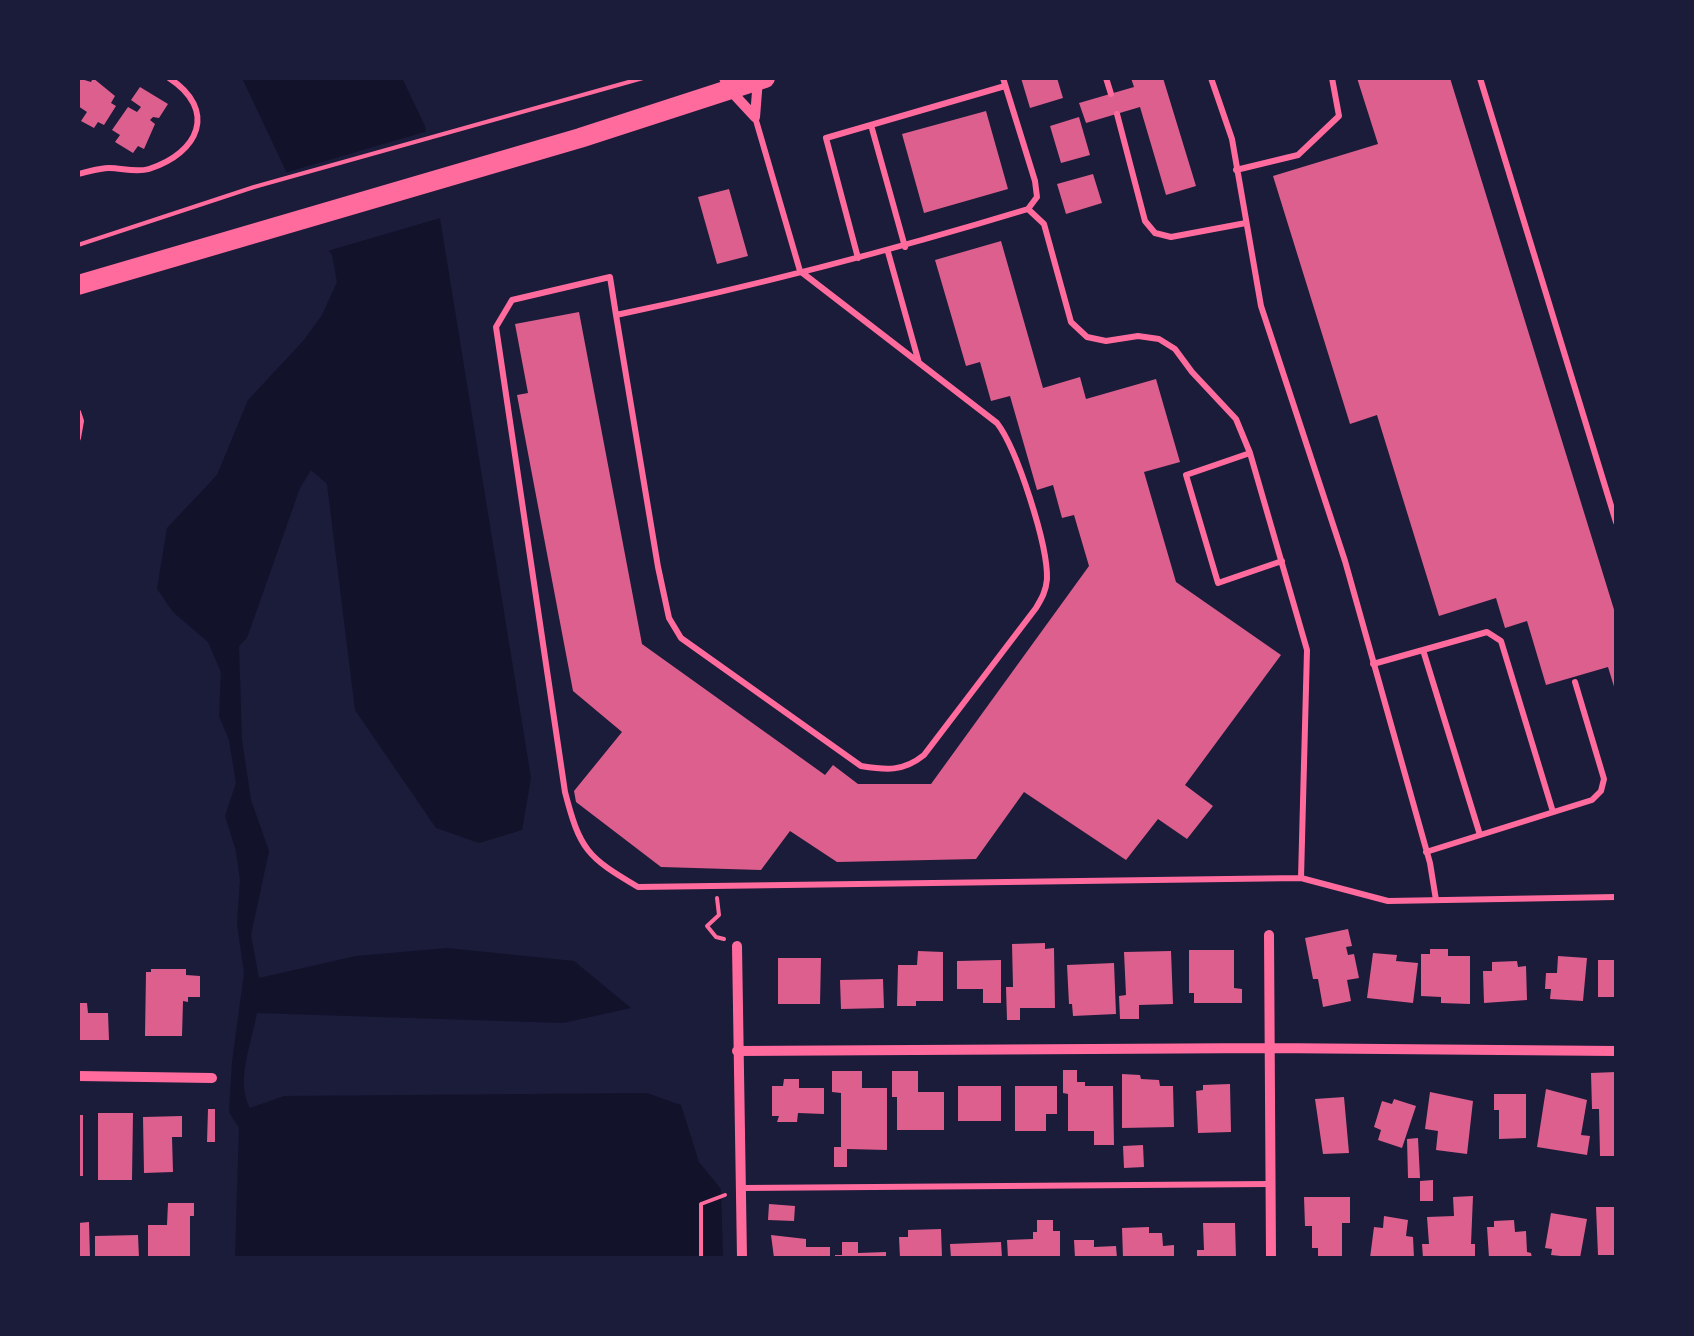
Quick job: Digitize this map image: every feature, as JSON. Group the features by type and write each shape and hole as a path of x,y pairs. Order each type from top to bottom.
{"main road":[{"path":"78,284 472,169 727,83 760,78"}],"street":[{"path":"755,118 760,78"},
{"path":"727,83 755,118"},
{"path":"1269,935 1270,1258"},
{"path":"737,946 742,1258"},
{"path":"737,1051 1616,1051"},
{"path":"78,1076 212,1078"}],"lane":[{"path":"78,174 106,168 144,171 170,161 186,146 198,128 199,113 187,89 169,78"},
{"path":"1106,78 1110,94"},
{"path":"1211,78 1232,139 1261,306 1345,561 1436,900"},
{"path":"1236,170 1298,156 1339,116 1332,78"},
{"path":"1480,78 1616,522"},
{"path":"616,315 888,252 1028,209 1037,197 1035,181 1004,82 826,138 858,258"},
{"path":"1117,114 1145,221 1156,233 1171,237 1246,223"},
{"path":"755,118 800,271 996,423 1008,438 1035,518 1047,573 1046,592 924,755 911,766 890,770 860,766 680,638 669,618 610,277 512,300 496,327 566,792 576,837 599,864 638,886 1300,878 1388,901 1616,897"},
{"path":"871,125 905,246"},
{"path":"1028,209 1044,224 1071,322 1087,337 1106,341 1138,336 1159,339 1175,348 1236,419 1250,453 1306,650 1300,878"},
{"path":"888,252 920,364"},
{"path":"78,412 78,438"},
{"path":"1250,453 1186,475 1218,583 1282,561"},
{"path":"1373,664 1488,632 1502,641 1553,812"},
{"path":"1423,650 1480,834"},
{"path":"1426,852 1592,800 1601,791 1604,779 1574,682"},
{"path":"742,1188 1269,1184"}],"path":[{"path":"78,245 254,188 643,78"},
{"path":"716,886 719,915 707,926 716,937 737,946"},
{"path":"701,1258 701,1204 726,1194"}],"shaded area":[{"path":"242,78 402,78 425,126 531,778 522,830 479,843 436,828 355,710 327,484 311,470 300,488 247,638 239,646 242,740 251,800 269,851 251,935 259,978 356,956 447,948 574,961 631,1008 563,1023 257,1013 244,1074 250,1108 284,1096 647,1093 681,1105 699,1162 721,1189 723,1258 235,1258 239,1128 229,1112 244,973 237,924 240,880 225,816 236,783 229,740 219,716 221,672 208,642 173,612 157,589 167,528 217,475 248,400 304,340 322,315 337,282 332,255 312,226"}],"pier":[{"path":"431,130 444,217 324,252 307,229 281,174"}],"building":[{"path":"78,78 91,82 93,78 115,96 111,103 116,106 104,125 98,122 94,128 81,121 87,112 78,106"},
{"path":"1021,78 1057,78 1063,98 1030,108"},
{"path":"1131,78 1163,78 1196,186 1166,195 1140,107 1086,123 1079,103 1134,87"},
{"path":"1357,78 1450,78 1616,616 1616,693 1608,667 1546,685 1527,621 1505,628 1496,598 1439,616 1377,415 1350,424 1273,176 1378,144"},
{"path":"140,87 168,104 159,118 150,120 155,124 144,149 138,146 133,153 115,142 120,135 112,130 128,107 137,112 141,107 131,100"},
{"path":"986,111 1008,189 924,213 902,134"},
{"path":"1079,117 1090,155 1061,163 1050,126"},
{"path":"1093,174 1102,203 1066,214 1057,184"},
{"path":"729,189 748,256 717,264 698,197"},
{"path":"1001,241 1043,388 1080,377 1086,399 1156,379 1180,462 1144,472 1176,582 1281,655 1185,785 1213,806 1187,839 1158,819 1126,860 1024,792 976,859 837,862 790,831 761,870 661,867 576,802 574,791 622,732 573,691 517,395 528,393 515,324 579,312 642,644 825,775 833,765 858,784 931,784 1089,566 1074,515 1062,518 1053,485 1037,490 1010,396 991,401 980,362 966,366 935,260"},
{"path":"1348,929 1352,946 1346,947 1348,955 1354,954 1359,978 1347,980 1351,1001 1323,1007 1305,938"},
{"path":"1045,943 1045,949 1054,948 1055,1008 1020,1008 1020,1020 1007,1020 1006,987 1013,987 1012,944"},
{"path":"1430,949 1448,949 1448,956 1470,956 1470,1004 1441,1003 1441,997 1421,996 1421,954 1430,954"},
{"path":"1189,950 1234,950 1234,988 1242,989 1242,1003 1194,1003 1194,993 1189,993"},
{"path":"918,951 943,952 943,1001 897,1006 898,965 917,965"},
{"path":"1171,951 1173,1004 1139,1005 1139,1019 1120,1019 1119,996 1126,995 1124,952"},
{"path":"1373,953 1397,955 1396,961 1418,963 1413,1003 1367,998"},
{"path":"1558,956 1587,958 1583,1001 1550,999 1551,989 1545,989 1546,973 1557,973"},
{"path":"778,958 821,958 820,1004 778,1004"},
{"path":"1001,960 1001,1003 983,1003 983,989 957,989 957,961"},
{"path":"1598,960 1616,960 1616,997 1598,997"},
{"path":"1517,961 1518,967 1526,966 1527,1000 1484,1003 1483,971 1492,971 1492,962"},
{"path":"1114,963 1116,1014 1073,1016 1067,965"},
{"path":"186,969 186,975 200,976 200,997 183,1001 182,1036 145,1036 146,972"},
{"path":"883,979 884,1008 841,1009 840,980"},
{"path":"78,1003 87,1003 88,1013 108,1013 109,1040 78,1040"},
{"path":"1063,1070 1077,1070 1077,1082 1085,1082 1085,1086 1113,1086 1114,1145 1094,1145 1094,1131 1068,1131 1068,1094 1063,1093"},
{"path":"832,1071 862,1071 862,1088 887,1088 887,1150 847,1149 847,1167 834,1167 834,1147 841,1147 841,1093 832,1092"},
{"path":"892,1071 918,1071 918,1092 944,1092 944,1130 897,1130"},
{"path":"1616,1072 1616,1156 1600,1156 1599,1109 1592,1109 1591,1073"},
{"path":"1122,1074 1140,1075 1141,1079 1159,1080 1160,1086 1173,1086 1174,1127 1122,1128"},
{"path":"784,1079 799,1079 799,1088 824,1088 824,1114 798,1113 797,1122 777,1122 779,1116 772,1116 772,1086 783,1086"},
{"path":"1230,1084 1231,1132 1198,1133 1196,1091 1203,1090 1203,1085"},
{"path":"958,1086 1001,1086 1001,1121 958,1121"},
{"path":"1015,1086 1057,1086 1057,1114 1046,1114 1046,1131 1015,1131"},
{"path":"1546,1089 1587,1100 1581,1135 1590,1136 1587,1155 1537,1147"},
{"path":"1430,1092 1473,1101 1467,1154 1436,1150 1438,1131 1425,1129"},
{"path":"1494,1094 1526,1094 1526,1138 1499,1139 1499,1110 1494,1110"},
{"path":"1344,1097 1349,1153 1323,1154 1315,1099"},
{"path":"1394,1099 1416,1106 1402,1148 1378,1140 1381,1130 1374,1127 1382,1101 1392,1104"},
{"path":"208,1109 215,1109 215,1142 207,1142"},
{"path":"98,1113 133,1113 132,1180 98,1180"},
{"path":"78,1115 83,1115 83,1176 78,1176"},
{"path":"182,1116 182,1137 172,1137 173,1172 144,1173 143,1117"},
{"path":"1418,1138 1420,1178 1408,1178 1407,1139"},
{"path":"1143,1145 1144,1167 1124,1168 1123,1146"},
{"path":"1433,1180 1433,1201 1420,1201 1420,1181"},
{"path":"1473,1196 1471,1244 1475,1244 1475,1256 1423,1258 1422,1244 1429,1244 1427,1217 1454,1216 1453,1197"},
{"path":"1304,1197 1350,1197 1350,1223 1342,1223 1342,1258 1318,1258 1318,1248 1312,1248 1312,1226 1305,1226"},
{"path":"168,1203 194,1203 194,1216 190,1216 190,1258 148,1258 148,1225 167,1225"},
{"path":"769,1204 795,1206 794,1221 768,1220"},
{"path":"1596,1207 1616,1207 1616,1255 1598,1255"},
{"path":"1551,1213 1587,1219 1580,1258 1551,1255 1552,1249 1545,1248"},
{"path":"1384,1216 1408,1220 1406,1236 1413,1237 1414,1258 1370,1258 1374,1227 1383,1228"},
{"path":"1037,1220 1053,1220 1053,1231 1060,1231 1060,1258 1008,1258 1007,1240 1033,1239"},
{"path":"1514,1220 1515,1232 1526,1231 1527,1252 1532,1258 1489,1258 1487,1227 1494,1227 1494,1221"},
{"path":"89,1222 90,1258 78,1258 78,1223"},
{"path":"1203,1223 1235,1223 1236,1258 1197,1258 1197,1250 1204,1250"},
{"path":"1149,1227 1149,1233 1162,1233 1163,1246 1174,1245 1174,1258 1123,1258 1122,1228"},
{"path":"941,1229 942,1258 900,1258 899,1237 908,1237 908,1230"},
{"path":"138,1235 139,1258 95,1258 95,1236"},
{"path":"771,1235 806,1239 806,1247 830,1247 830,1258 774,1258"},
{"path":"1074,1240 1094,1240 1094,1247 1116,1246 1117,1258 1075,1258"},
{"path":"842,1242 858,1242 858,1253 886,1252 886,1258 835,1258 842,1255"},
{"path":"1001,1242 1002,1258 951,1258 950,1244"}]}
